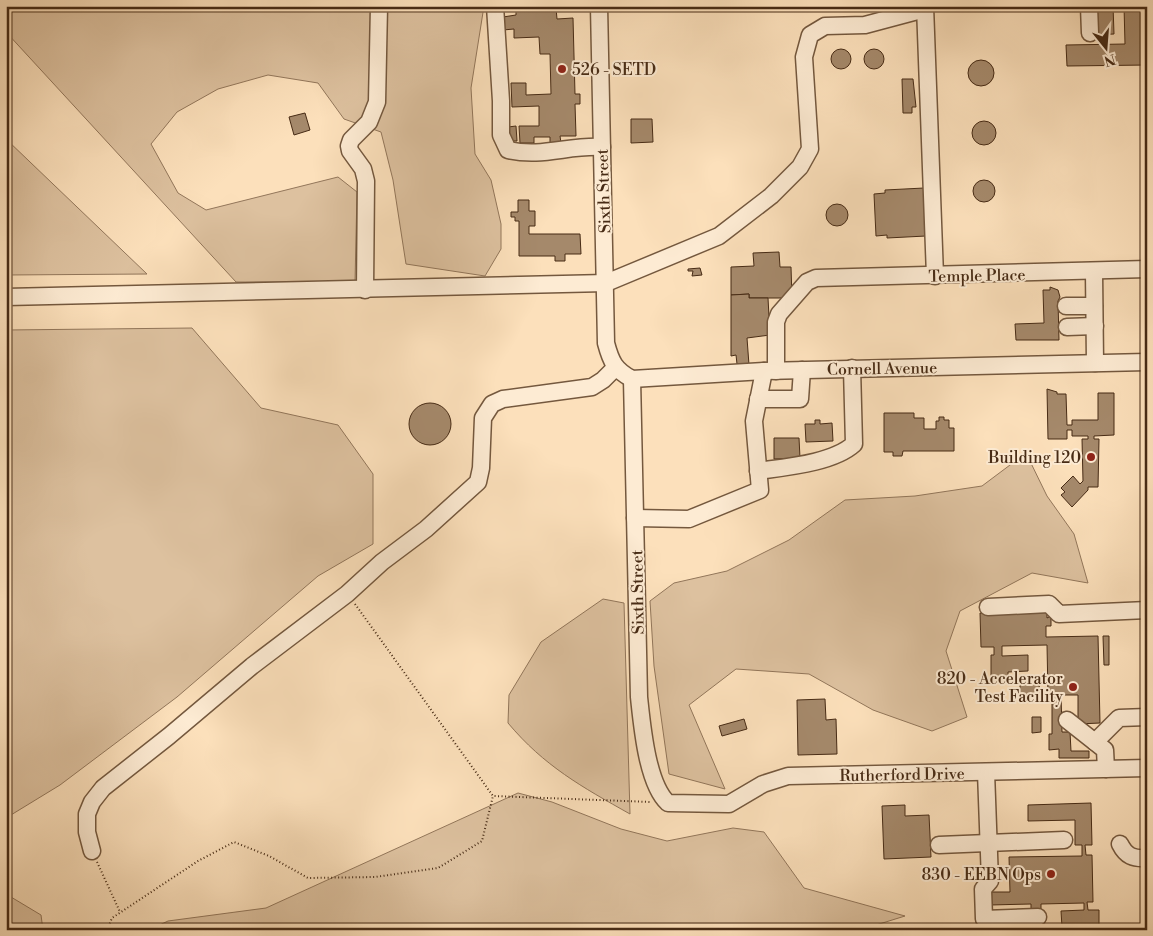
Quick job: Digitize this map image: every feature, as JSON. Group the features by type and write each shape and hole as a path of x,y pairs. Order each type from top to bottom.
{"street":[{"path":"365,290 366,181 363,169 350,151 349,146 351,140 369,122 377,102 379,6"},
{"path":"495,6 502,101 501,135 508,150 526,154 586,146 602,147"},
{"name":"Sixth Street","path":"599,6 606,343 611,362 622,373 636,518 639,697 642,730 653,772 667,802"},
{"path":"1089,6 1090,33"},
{"path":"6,297 606,283 719,236 771,196 800,167 810,149 804,57 810,35 825,26 865,25 925,8 935,276"},
{"name":"Temple Place","path":"770,371 776,322 782,310 807,282 819,277 935,276 1147,269"},
{"path":"1094,272 1095,363"},
{"path":"1066,306 1094,306"},
{"path":"1067,327 1095,326"},
{"name":"Cornell Avenue","path":"622,373 1147,362"},
{"path":"758,471 810,462 845,452 854,444 852,368"},
{"path":"758,399 800,399 802,370"},
{"path":"636,518 689,519 698,517 760,490 754,421 758,399 770,371"},
{"path":"92,850 87,814 92,802 103,788 170,736 252,666 348,594 382,562 426,529 478,482 481,468 483,418 492,404 503,399 592,387 603,380 622,373"},
{"path":"988,607 1049,604 1059,614 1147,610"},
{"path":"1095,742 1119,718 1147,717"},
{"path":"1067,720 1105,750 1106,769"},
{"name":"Rutherford Drive","path":"667,802 728,804 763,784 788,776 1147,768"},
{"path":"986,772 990,880 983,889 984,919 1038,917"},
{"path":"939,846 1064,840"},
{"path":"1120,844 1125,853 1136,858 1147,858"}],"path":[{"path":"107,930 112,918 120,912 198,861 234,842 269,856 308,878 375,876 438,868 482,841 492,796 348,594"},
{"path":"492,796 667,802"},
{"path":"92,850 120,912"}],"shaded area":[{"path":"6,6 484,6 471,88 475,154 491,180 501,224 501,249 485,276 406,264 393,180 381,132 344,119 318,83 268,75 218,89 177,112 151,144 178,193 206,210 338,177 357,192 355,282 236,282 6,32"},
{"path":"6,139 147,274 6,275"},
{"path":"192,328 261,408 338,425 373,474 373,544 318,576 177,697 60,785 6,818 6,330"},
{"path":"1026,453 1047,496 1074,534 1088,583 1032,573 960,611 946,651 967,717 932,731 873,710 809,674 736,669 689,705 725,789 669,774 654,666 650,601 674,583 727,571 789,540 845,500 915,496 982,486"},
{"path":"603,599 624,603 630,814 580,785 550,764 508,723 509,695 541,642"},
{"path":"518,793 552,802 621,829 667,841 733,828 764,832 804,888 905,916 860,930 764,928 720,930 149,930 168,921 266,908"},
{"path":"6,894 41,915 43,930 6,930"}],"building":[{"name":"526 - SETD","path":"516,6 522,6 522,9 556,8 557,19 573,18 575,94 580,94 580,104 575,104 576,136 560,136 561,143 550,144 550,137 534,137 534,143 520,143 519,126 539,126 539,106 512,107 511,83 526,83 526,95 551,94 550,54 540,54 539,37 514,38 514,29 503,30 503,17 516,15"},
{"path":"1091,6 1113,6 1114,34 1093,35"},
{"path":"1124,6 1146,6 1147,65 1067,66 1066,45 1125,44"},
{"path":"841,49 848,52 851,59 848,66 841,69 834,66 831,59 834,52"},
{"path":"874,49 881,52 884,59 881,66 874,69 867,66 864,59 867,52"},
{"path":"981,60 990,64 994,73 990,82 981,86 972,82 968,73 972,64"},
{"path":"902,79 913,79 916,107 912,107 912,113 903,113"},
{"path":"305,113 310,130 294,135 289,117"},
{"path":"631,119 652,119 653,142 631,143"},
{"path":"984,121 989,122 995,128 995,138 989,144 984,145 979,144 973,138 972,133 973,128 979,122"},
{"path":"516,126 517,141 509,141 508,127"},
{"path":"984,180 992,183 995,191 992,199 984,202 976,199 973,191 976,183"},
{"path":"924,188 926,236 887,238 887,235 876,236 874,194 885,193 885,190"},
{"path":"518,200 529,200 529,211 535,211 535,226 529,226 529,234 580,234 581,254 565,254 565,261 555,261 555,256 519,256 519,221 515,221 515,217 511,217 511,212 518,212"},
{"path":"837,204 845,207 848,215 845,223 837,226 829,223 826,215 829,207"},
{"path":"779,252 780,267 791,267 792,298 749,298 749,294 731,295 731,267 754,266 753,253"},
{"path":"700,268 702,275 692,276 693,271 688,271 688,269"},
{"path":"1050,287 1058,290 1060,297 1058,301 1059,340 1016,340 1015,324 1044,323 1043,290 1050,290"},
{"path":"749,294 749,298 768,298 770,335 747,338 749,365 737,364 736,355 731,356 731,295"},
{"name":"Building 120","path":"1047,389 1057,392 1057,394 1066,394 1067,425 1072,425 1072,420 1098,420 1098,393 1114,393 1114,435 1094,436 1094,439 1099,439 1098,487 1088,487 1088,490 1072,507 1061,495 1065,492 1061,488 1073,476 1080,484 1083,481 1082,439 1088,439 1088,436 1072,436 1072,430 1067,430 1067,439 1048,439"},
{"path":"430,403 445,409 451,424 445,439 430,445 415,439 409,424 415,409"},
{"path":"884,413 914,413 914,418 924,418 924,429 936,429 936,421 939,421 939,417 944,417 944,420 949,420 949,428 954,428 954,451 903,451 902,456 893,456 893,452 884,452"},
{"path":"815,420 820,420 820,424 832,423 833,441 806,442 805,424 815,424"},
{"path":"774,438 799,438 800,458 774,459"},
{"name":"820 - Accelerator Test Facility","path":"1047,612 1047,618 1051,616 1051,626 1046,626 1046,637 1098,636 1100,723 1078,724 1078,695 1061,695 1062,732 1070,732 1071,751 1089,751 1089,758 1059,758 1059,749 1049,750 1049,734 1052,734 1052,695 1048,695 1047,645 1002,646 1002,656 1028,655 1028,671 1008,672 1008,678 991,678 991,655 994,655 994,647 981,647 980,613"},
{"path":"1103,636 1109,636 1109,665 1104,665"},
{"path":"1039,684 1040,695 1020,696 1020,685"},
{"path":"825,699 826,720 836,719 837,754 798,755 797,700"},
{"path":"1032,717 1041,717 1041,732 1032,733"},
{"path":"744,719 747,729 722,736 719,726"},
{"name":"830 - EEBN Ops","path":"1091,803 1092,845 1085,845 1086,855 1092,855 1093,902 1087,902 1088,910 1099,910 1099,926 1062,927 1061,911 1084,910 1084,903 1041,904 1041,914 1031,914 1031,904 990,905 989,892 1010,892 1009,857 1082,856 1082,845 1075,845 1075,820 1028,821 1028,805"},
{"path":"905,805 905,816 929,815 931,857 884,859 882,806"}],"place":[{"name":"526 - SETD","path":"562,69"},
{"name":"Building 120","path":"1091,457"},
{"name":"820 - Accelerator Test Facility","path":"1073,687"},
{"name":"830 - EEBN Ops","path":"1051,874"}]}
